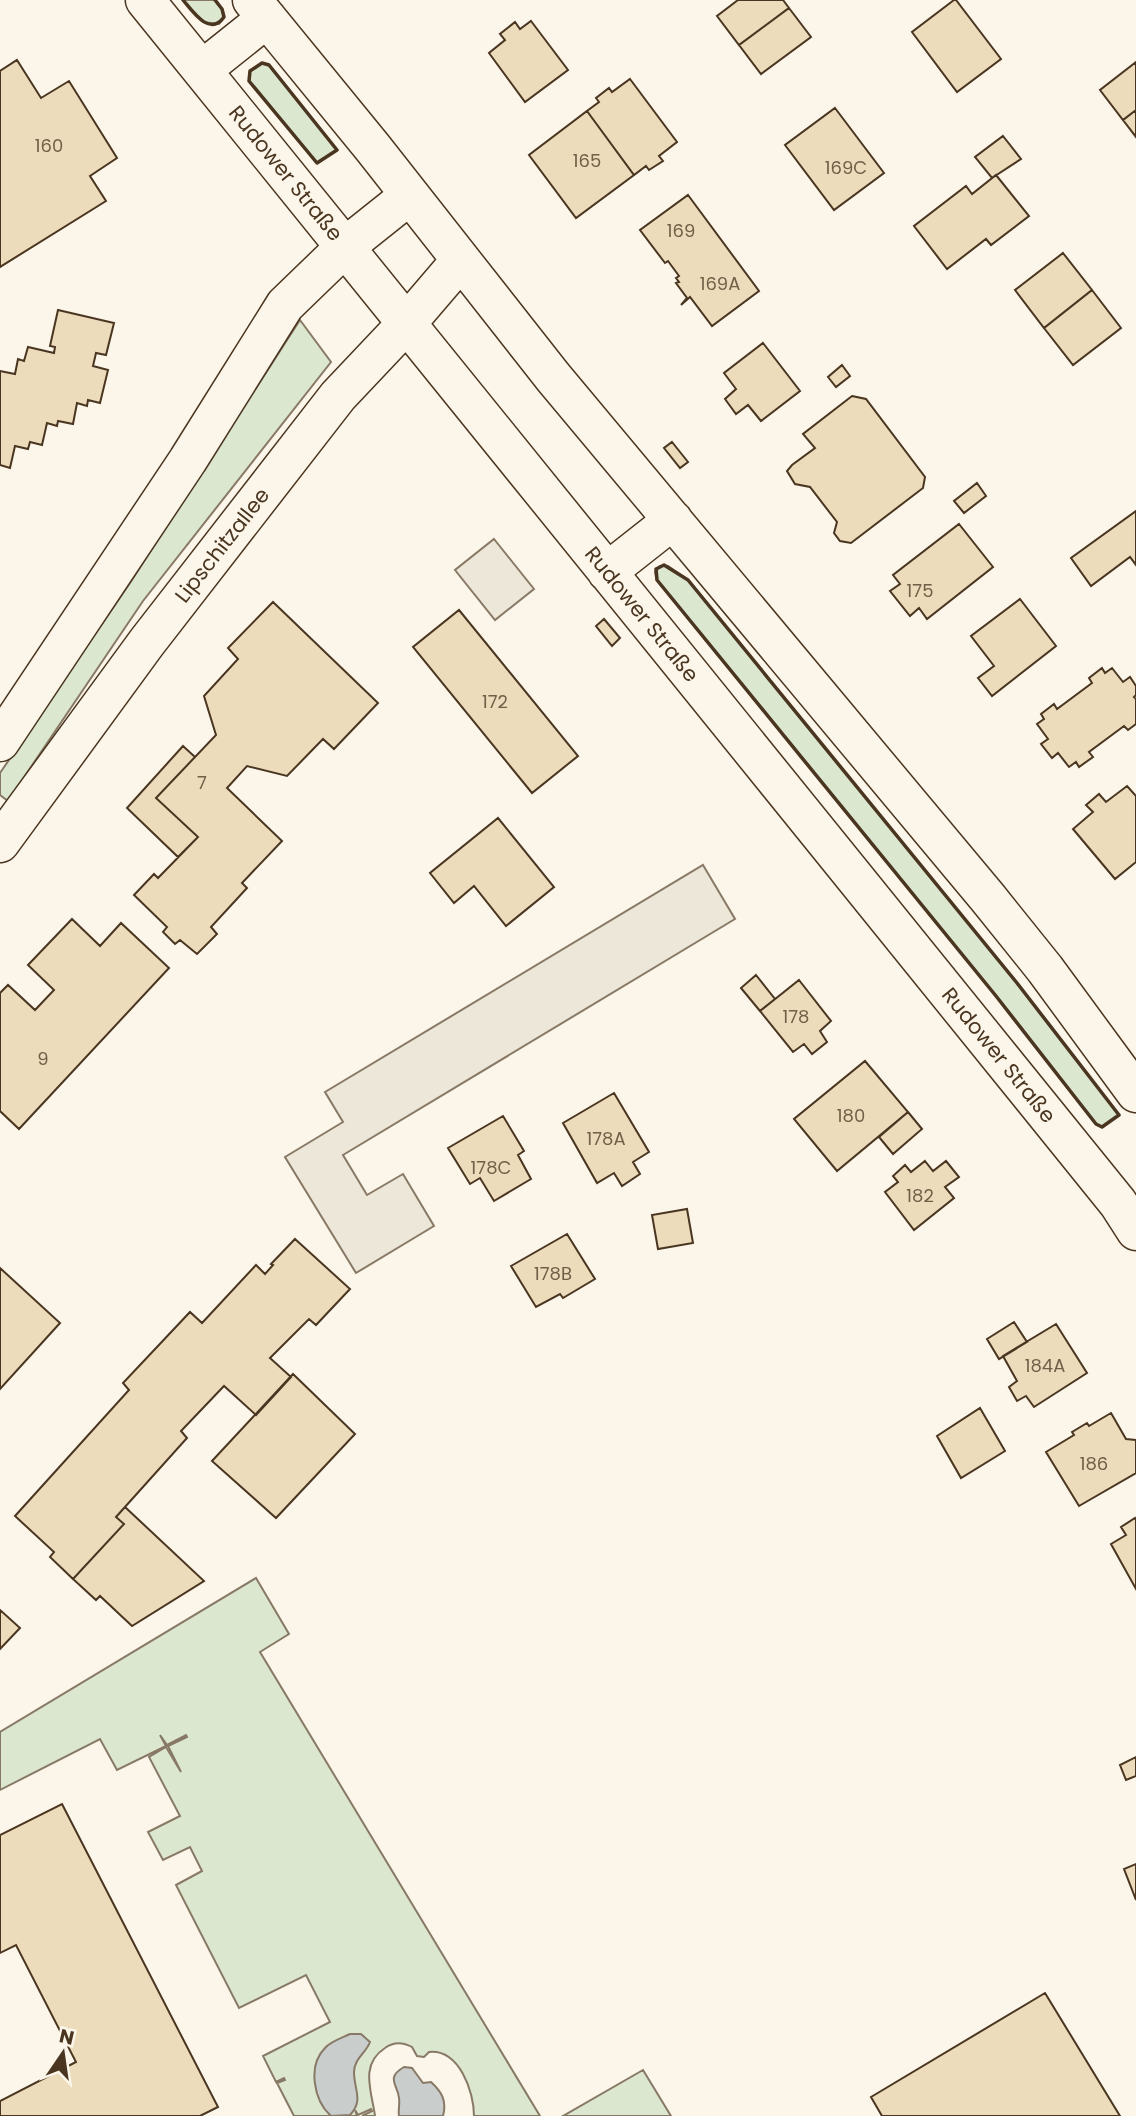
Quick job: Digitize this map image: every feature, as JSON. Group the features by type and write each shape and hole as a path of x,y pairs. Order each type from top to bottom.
{"main road":[{"name":"Rudower Straße","path":"145,0 607,572 1130,1208"},
{"path":"202,70 260,9 553,377 1026,945 1136,1093"},
{"path":"0,742 180,471 285,305 346,246 410,195"},
{"name":"Lipschitzallee","path":"0,843 147,642 330,407 461,260"},
{"path":"607,572 673,520"}],"green space":[{"path":"183,0 215,0 224,17 219,24 203,22"},
{"path":"262,63 269,65 337,150 317,163 249,81 250,71"},
{"path":"300,320 331,362 143,601 8,801 0,795 0,773 130,583"},
{"path":"660,566 668,566 688,580 1017,983 1119,1115 1102,1127 1096,1124 996,996 657,580 655,572"},
{"path":"256,1578 289,1634 260,1652 540,2116 474,2116 468,2084 449,2057 429,2052 424,2057 417,2056 412,2047 398,2043 385,2048 372,2062 369,2079 375,2116 362,2116 372,2111 371,2109 358,2115 355,2110 357,2116 294,2116 277,2083 285,2080 284,2078 276,2082 263,2056 330,2022 306,1975 239,2008 176,1885 202,1871 190,1847 163,1860 148,1832 180,1816 149,1757 166,1747 181,1772 168,1746 187,1737 186,1735 167,1745 160,1735 166,1746 117,1770 100,1739 0,1790 0,1732"},
{"path":"643,2070 671,2116 563,2116"}],"shaded area":[{"path":"494,539 534,589 495,620 455,570"},
{"path":"703,865 735,919 343,1155 367,1195 403,1174 434,1226 356,1273 285,1157 343,1122 325,1092"},
{"path":"350,2034 361,2034 370,2042 355,2067 357,2104 350,2115 331,2116 320,2102 317,2093 316,2064 319,2055 327,2046"},
{"path":"404,2067 412,2068 423,2083 431,2082 438,2089 444,2101 443,2116 399,2116 399,2098 394,2078"}],"building":[{"path":"738,0 783,0 789,8 739,45 717,16"},
{"path":"954,0 1001,59 957,92 912,32"},
{"path":"789,8 811,37 761,74 739,45"},
{"path":"531,21 568,70 525,102 489,53 505,40 500,34 515,22 520,29"},
{"path":"17,60 41,98 69,81 117,158 90,176 106,201 0,267 0,71"},
{"path":"1136,62 1136,110 1123,120 1100,90"},
{"path":"630,79 677,142 659,156 663,161 649,170 646,166 634,175 587,111 599,102 596,98 609,88 612,92"},
{"path":"835,108 884,173 834,210 785,145"},
{"path":"1136,110 1136,137 1123,120"},
{"path":"587,111 634,175 576,218 529,155"},
{"path":"1003,136 1021,159 992,178 975,157"},
{"path":"996,175 1029,216 991,245 986,239 947,269 914,226 966,186 972,194"},
{"path":"688,195 759,291 712,326 690,297 681,305 687,298 676,283 679,282 676,278 679,276 668,261 665,263 640,230"},
{"path":"1063,253 1092,290 1044,328 1015,290"},
{"path":"1092,290 1121,328 1073,365 1044,328"},
{"path":"58,310 114,323 106,355 96,353 93,366 108,370 100,403 88,400 87,406 77,403 73,424 58,421 57,426 47,423 42,445 30,442 28,449 15,446 10,468 0,465 0,371 15,374 18,359 24,361 28,347 54,353 55,347 50,346"},
{"path":"763,343 800,391 761,421 748,405 736,414 725,399 736,389 724,373"},
{"path":"842,365 850,376 836,387 828,377"},
{"path":"852,396 866,399 925,477 923,488 851,543 840,541 834,533 837,522 810,487 795,484 787,471 815,448 803,434"},
{"path":"672,442 688,462 680,468 664,448"},
{"path":"977,483 986,496 964,513 954,501"},
{"path":"1136,511 1136,565 1130,557 1091,586 1071,558"},
{"path":"959,524 993,567 927,619 919,608 910,616 890,591 900,584 893,575"},
{"path":"1020,599 1056,646 992,696 978,678 994,666 971,636"},
{"path":"273,602 378,703 334,749 323,739 287,776 247,766 227,788 282,841 242,883 247,888 211,927 217,934 197,954 180,940 175,944 163,932 167,927 134,895 154,874 158,878 198,837 156,798 216,735 204,696 238,659 228,648"},
{"path":"459,610 578,756 532,793 413,647"},
{"path":"604,619 620,638 612,646 596,626"},
{"path":"1102,668 1105,673 1112,668 1123,682 1130,677 1136,686 1136,724 1128,730 1124,726 1089,752 1093,757 1079,767 1076,762 1069,767 1058,753 1052,758 1041,744 1048,739 1037,724 1044,719 1041,714 1054,704 1057,709 1092,683 1089,678"},
{"path":"183,746 195,757 156,798 198,837 178,857 127,808"},
{"path":"1127,786 1136,796 1136,862 1115,879 1073,829 1093,812 1086,805 1099,794 1106,802"},
{"path":"498,818 554,887 506,926 474,886 454,903 430,873"},
{"path":"72,919 100,946 121,923 169,968 19,1129 0,1111 0,993 8,985 35,1010 54,990 28,965"},
{"path":"756,975 775,999 760,1011 741,988"},
{"path":"799,980 831,1021 820,1031 827,1042 812,1054 804,1044 793,1052 760,1011"},
{"path":"865,1061 908,1112 837,1171 794,1119"},
{"path":"614,1093 649,1152 633,1162 640,1174 622,1186 614,1173 597,1183 563,1123"},
{"path":"908,1112 922,1129 893,1154 879,1137"},
{"path":"503,1116 524,1151 518,1155 531,1179 494,1201 480,1178 470,1184 448,1148"},
{"path":"925,1161 933,1171 946,1161 959,1177 945,1187 954,1198 914,1230 885,1192 898,1182 893,1176 905,1165 911,1172"},
{"path":"687,1209 693,1243 658,1249 652,1215"},
{"path":"567,1234 595,1279 563,1298 560,1294 536,1307 511,1266"},
{"path":"295,1239 350,1289 316,1325 309,1319 270,1358 291,1377 256,1415 224,1386 181,1431 187,1438 116,1517 124,1524 73,1579 50,1557 54,1552 15,1516 129,1390 123,1383 190,1312 202,1323 256,1265 265,1274"},
{"path":"0,1268 60,1323 0,1389"},
{"path":"1014,1322 1027,1342 999,1359 987,1339"},
{"path":"1056,1324 1087,1373 1034,1407 1026,1396 1017,1401 1009,1387 1017,1381 1003,1356"},
{"path":"293,1374 355,1434 276,1518 212,1461"},
{"path":"980,1408 1005,1451 961,1478 937,1436"},
{"path":"1111,1413 1126,1439 1136,1440 1136,1473 1079,1506 1046,1452 1074,1435 1072,1432 1087,1423 1089,1426"},
{"path":"125,1507 204,1581 132,1626 100,1596 96,1600 73,1579 124,1524 116,1517"},
{"path":"1135,1518 1136,1589 1111,1544 1126,1535 1121,1527"},
{"path":"0,1610 20,1628 0,1649"},
{"path":"1136,1757 1136,1776 1126,1780 1120,1765"},
{"path":"62,1804 218,2107 200,2116 0,2116 0,2101 76,2062 16,1945 0,1953 0,1835"},
{"path":"1136,1864 1136,1900 1124,1869"},
{"path":"1045,1993 1120,2116 882,2116 871,2097"}],"wall":[{"path":"183,0 208,24 219,23 224,17 215,0"},
{"path":"262,63 269,65 337,150 317,163 249,81 250,71 262,63"},
{"path":"664,565 688,580 1017,983 1119,1115 1102,1127 1096,1124 996,996 657,580 656,569 664,565"}]}
